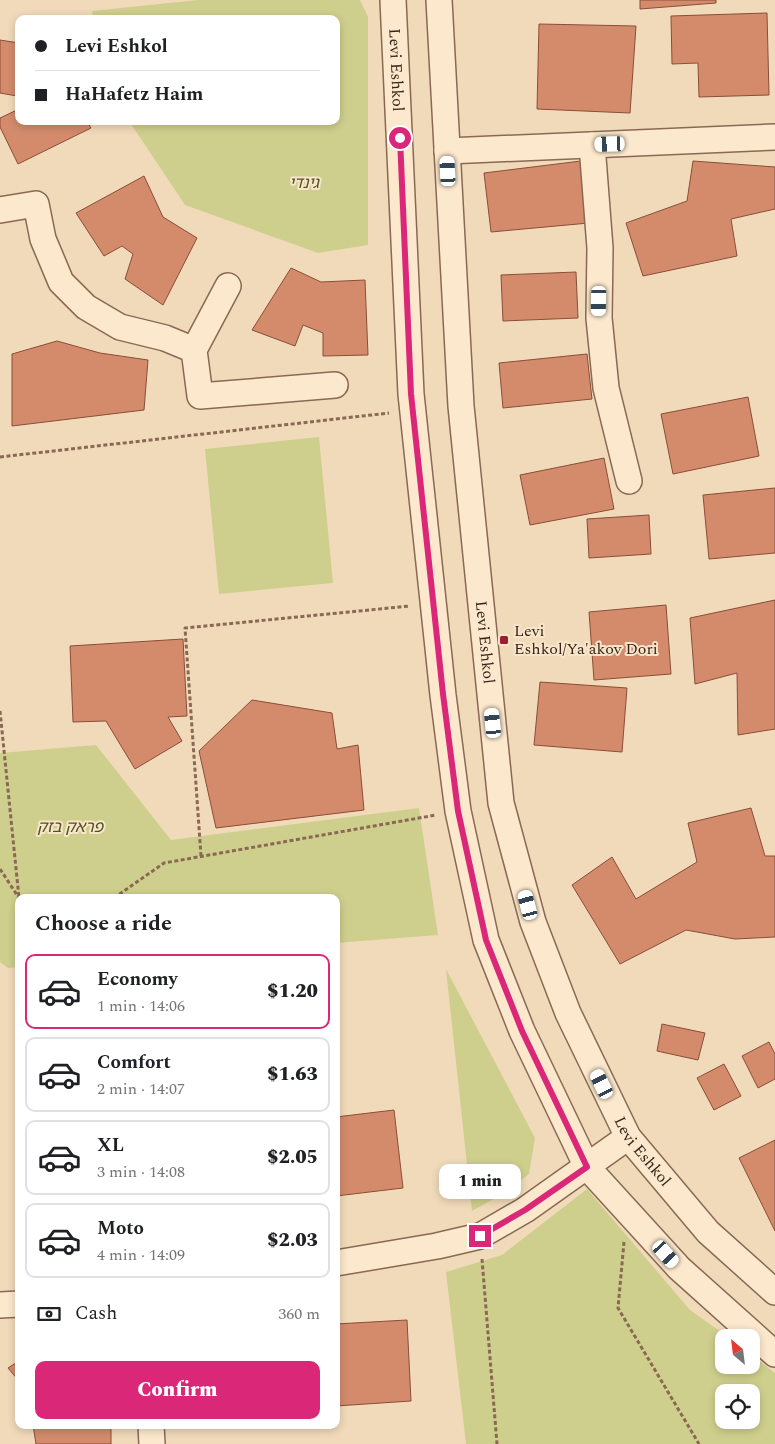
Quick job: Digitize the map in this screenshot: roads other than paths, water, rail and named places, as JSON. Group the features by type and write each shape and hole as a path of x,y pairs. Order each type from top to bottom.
{"street":[{"name":"Levi Eshkol","path":"394,0 413,410 443,694 458,811 486,940 522,1031 587,1167 678,1268 775,1354"},
{"name":"Levi Eshkol","path":"439,0 461,406 501,803 533,922 568,1013 628,1137 708,1232 775,1292"},
{"path":"447,151 775,137"},
{"path":"592,145 600,248 599,318 606,388 629,481"},
{"path":"0,210 36,204 43,239 61,282 86,306 120,327 164,338 194,350"},
{"path":"228,286 194,350 200,396 335,385"},
{"path":"340,1262 437,1246 480,1236 525,1210 628,1137"},
{"path":"0,1305 15,1304"},
{"path":"150,1429 152,1444"}],"place":[{"name":"Levi Eshkol/Ya'akov Dori","path":"504,640"}],"park label":[{"name":"גינדי","path":"304,183"},
{"name":"פראק בזק","path":"70,827"}]}
